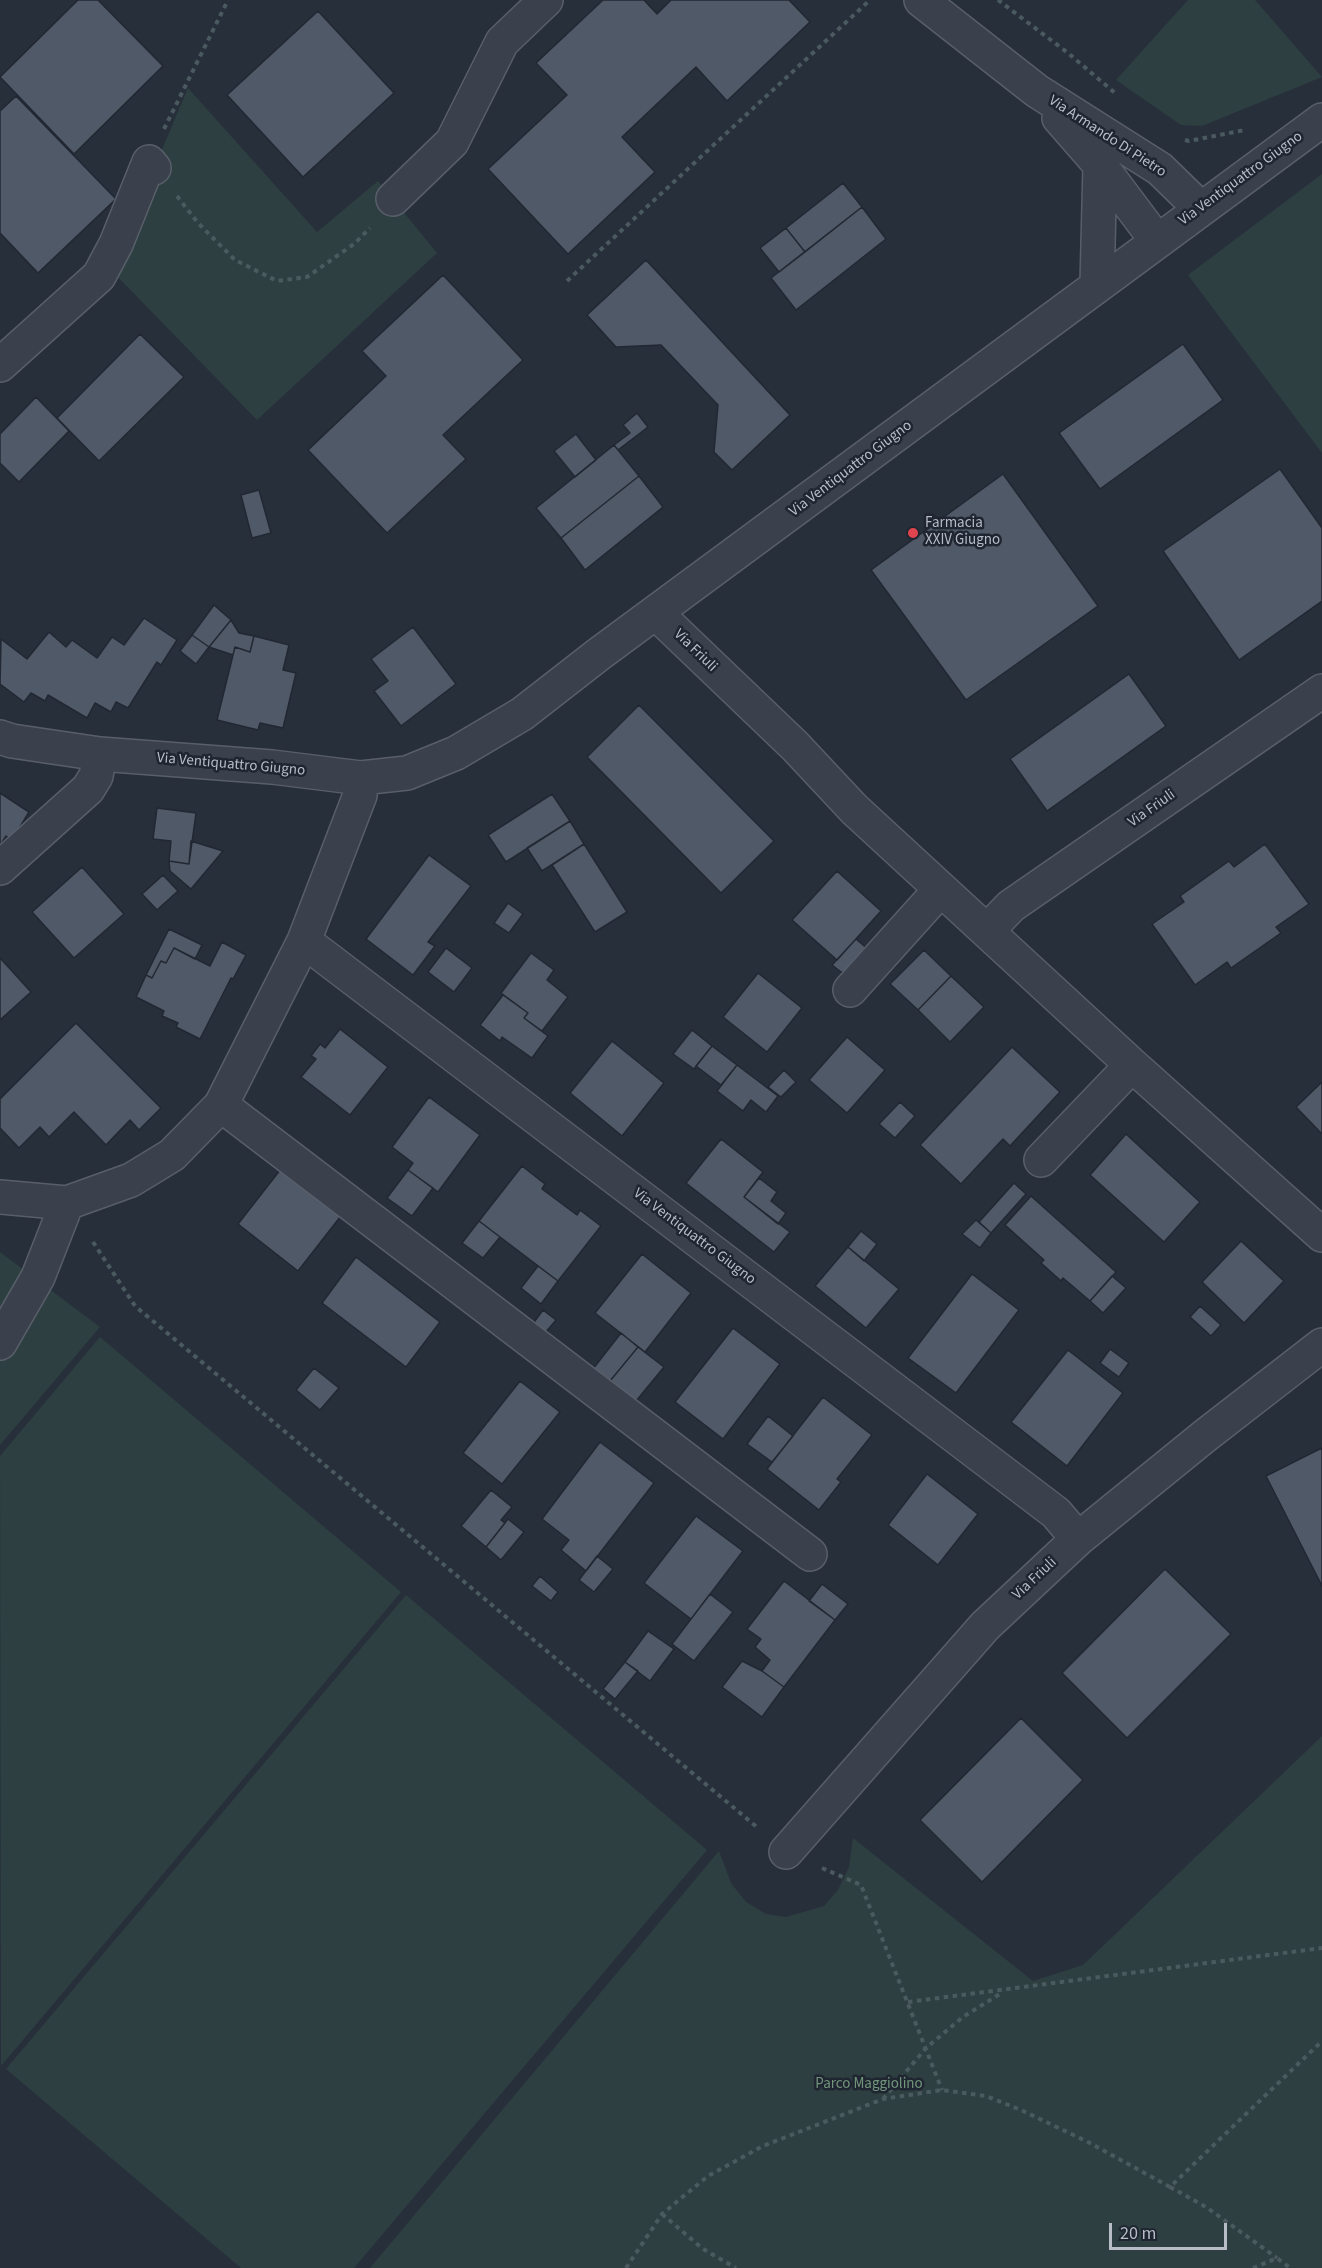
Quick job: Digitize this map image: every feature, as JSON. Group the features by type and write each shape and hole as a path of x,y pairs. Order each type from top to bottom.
{"street":[{"path":"393,199 452,142 502,42 546,0"},
{"name":"Via Armando Di Pietro","path":"921,0 1037,91 1160,169 1201,210"},
{"name":"Via Armando Di Pietro","path":"1037,91 1100,165 1157,241"},
{"name":"Via Ventiquattro Giugno","path":"0,737 59,749 100,754 272,767 361,778 407,773 456,753 522,714 599,654 1097,284 1322,120"},
{"path":"0,365 99,276 116,244 151,165"},
{"name":"Via Armando Di Pietro","path":"1097,284 1100,165"},
{"name":"Via Friuli","path":"656,613 795,746 854,809 1132,1065 1322,1235"},
{"name":"Via Friuli","path":"987,931 1011,906 1322,692"},
{"path":"0,868 88,789 96,776 100,754"},
{"path":"0,1197 67,1203 131,1180 172,1155 221,1105 304,941 360,795 361,778"},
{"path":"850,990 941,889"},
{"name":"Via Ventiquattro Giugno","path":"304,941 1046,1505 1078,1539"},
{"path":"1041,1160 1132,1065"},
{"path":"221,1105 810,1554"},
{"path":"0,1343 38,1277 67,1203"},
{"name":"Via Friuli","path":"786,1852 985,1626 1078,1539 1322,1345"}],"path":[{"path":"228,0 200,51 151,165 198,223 235,260 277,281 307,277 354,244 385,213 393,199"},
{"path":"567,281 870,0"},
{"path":"998,0 1120,97"},
{"path":"1180,138 1189,141 1249,129"},
{"path":"67,1203 135,1306 786,1852 861,1885 942,2090"},
{"path":"908,2002 1322,1948"},
{"path":"883,2099 926,2048 963,2017 1006,1990"},
{"path":"1170,2187 1322,2040"},
{"path":"626,2268 662,2214 708,2176 763,2146 883,2099 942,2090 986,2097 1021,2110 1088,2142 1206,2207 1290,2268"},
{"path":"662,2214 703,2249 736,2268"},
{"path":"1253,2268 1277,2258"}],"green space":[{"path":"1188,0 1255,0 1322,77 1202,126 1181,125 1116,80"},
{"path":"188,88 317,232 378,181 437,253 257,420 111,270"},
{"path":"1322,174 1322,453 1188,275"},
{"path":"0,1252 100,1327 0,1445"},
{"path":"100,1337 401,1592 1,2066 0,1456"},
{"path":"406,1595 707,1850 354,2268 241,2268 6,2069"},
{"name":"Parco Maggiolino","path":"1322,1736 1322,2268 370,2268 719,1851 731,1883 746,1902 766,1914 786,1917 824,1906 838,1890 849,1867 853,1838 1033,1981 1083,1965"}],"building":[{"path":"78,0 98,0 163,66 74,154 0,77"},
{"path":"603,0 644,0 657,14 671,0 789,0 810,22 727,101 696,67 622,137 655,172 568,254 488,169 567,95 536,63"},
{"path":"318,11 394,93 303,177 227,95"},
{"path":"16,96 116,199 38,273 0,233 0,111"},
{"path":"843,183 862,207 805,252 786,228"},
{"path":"862,207 886,239 796,310 771,278"},
{"path":"786,228 805,252 779,272 760,248"},
{"path":"646,260 790,415 732,470 714,452 718,405 661,345 616,347 587,315"},
{"path":"443,275 523,360 443,435 466,459 387,533 308,450 386,376 362,351"},
{"path":"140,334 184,377 99,461 57,418"},
{"path":"1183,344 1223,400 1100,489 1059,433"},
{"path":"36,397 69,431 19,482 0,463 0,434"},
{"path":"637,413 648,427 618,450 614,445 630,433 623,425"},
{"path":"576,434 596,460 575,477 554,451"},
{"path":"614,445 639,476 561,538 536,508"},
{"path":"1280,469 1322,528 1322,601 1239,660 1163,551"},
{"path":"1003,474 1098,606 966,700 871,570"},
{"path":"639,476 663,507 585,570 561,538"},
{"path":"259,490 271,533 252,538 241,495"},
{"path":"214,605 231,620 209,647 192,635"},
{"path":"144,618 177,640 161,665 157,662 128,708 116,702 111,712 95,703 87,718 48,695 45,701 31,693 24,702 0,684 1,639 27,659 49,632 66,647 72,640 97,658 112,637 124,645"},
{"path":"231,620 239,633 254,636 250,652 235,647 233,655 209,647"},
{"path":"413,627 456,684 401,726 374,691 388,681 371,659"},
{"path":"192,635 209,647 196,664 180,651"},
{"path":"254,636 289,645 283,670 296,673 283,728 260,723 258,730 217,720 235,647 250,652"},
{"path":"1129,674 1166,726 1047,811 1010,759"},
{"path":"639,705 774,841 721,893 587,757"},
{"path":"0,793 29,812 12,840 6,836 0,846"},
{"path":"552,794 570,821 506,862 488,835"},
{"path":"157,808 196,813 189,864 169,861 171,841 153,839"},
{"path":"570,821 584,844 542,871 527,848"},
{"path":"191,841 223,851 191,889 170,871 169,861 189,864"},
{"path":"584,844 627,912 595,932 552,865"},
{"path":"1265,844 1309,904 1276,927 1281,933 1231,968 1227,962 1195,985 1152,924 1184,902 1180,896 1229,861 1234,867"},
{"path":"429,855 471,886 428,942 435,946 413,975 366,939"},
{"path":"82,867 124,914 74,958 32,912"},
{"path":"837,871 881,911 837,960 792,920"},
{"path":"163,875 178,891 157,910 142,894"},
{"path":"508,903 523,914 509,933 494,923"},
{"path":"169,929 202,945 195,959 174,948 166,963 161,961 152,978 146,975"},
{"path":"856,939 869,950 845,973 841,972 832,965"},
{"path":"222,942 246,955 233,979 231,978 200,1039 176,1027 178,1023 162,1016 164,1011 136,997 146,975 152,978 161,961 166,963 174,948 210,966"},
{"path":"446,948 472,968 454,992 428,972"},
{"path":"924,950 951,976 918,1010 890,984"},
{"path":"531,953 554,970 547,980 568,997 542,1031 524,1018 528,1013 501,993"},
{"path":"0,958 31,992 0,1020"},
{"path":"758,973 802,1008 767,1052 723,1017"},
{"path":"951,976 984,1007 950,1042 918,1010"},
{"path":"503,995 528,1013 524,1018 548,1036 532,1058 502,1037 500,1041 480,1025"},
{"path":"76,1023 161,1108 139,1130 130,1120 106,1145 74,1112 49,1137 40,1127 19,1148 0,1128 0,1099"},
{"path":"340,1029 388,1067 350,1115 301,1077 316,1059 311,1056 320,1044 325,1048"},
{"path":"692,1030 712,1046 694,1069 673,1054"},
{"path":"847,1037 885,1070 847,1113 809,1080"},
{"path":"612,1041 664,1083 622,1136 570,1093"},
{"path":"712,1046 737,1065 721,1085 696,1066"},
{"path":"1012,1047 1060,1092 1010,1146 1003,1139 961,1184 920,1145"},
{"path":"737,1065 778,1096 766,1112 751,1100 743,1111 717,1091"},
{"path":"784,1070 796,1082 781,1097 768,1087"},
{"path":"1322,1082 1322,1134 1296,1107"},
{"path":"429,1097 480,1135 438,1192 408,1170 413,1163 392,1147"},
{"path":"900,1102 915,1116 895,1138 879,1124"},
{"path":"1126,1134 1200,1202 1164,1242 1090,1175"},
{"path":"721,1139 763,1172 744,1197 790,1232 774,1252 686,1183"},
{"path":"284,1165 344,1212 298,1271 238,1224"},
{"path":"522,1166 545,1184 542,1189 577,1215 580,1210 601,1226 558,1281 479,1221"},
{"path":"408,1170 433,1188 412,1216 387,1198"},
{"path":"759,1178 777,1192 771,1201 786,1213 778,1224 744,1197"},
{"path":"1014,1183 1026,1194 991,1233 979,1222"},
{"path":"1031,1196 1116,1272 1090,1301 1063,1278 1061,1281 1041,1263 1044,1260 1005,1225"},
{"path":"976,1220 991,1233 980,1248 962,1234"},
{"path":"479,1221 500,1237 483,1258 462,1243"},
{"path":"861,1231 877,1244 864,1261 848,1247"},
{"path":"1241,1241 1284,1281 1244,1323 1202,1282"},
{"path":"848,1247 899,1289 866,1328 815,1286"},
{"path":"642,1254 691,1293 645,1352 595,1313"},
{"path":"356,1257 440,1322 406,1367 322,1303"},
{"path":"538,1266 558,1281 541,1304 521,1288"},
{"path":"972,1274 1019,1310 956,1393 908,1358"},
{"path":"1112,1276 1126,1288 1103,1313 1090,1301"},
{"path":"1200,1306 1221,1325 1211,1336 1190,1317"},
{"path":"543,1310 556,1320 541,1338 529,1329"},
{"path":"733,1328 780,1364 723,1439 675,1402"},
{"path":"621,1333 638,1347 605,1387 589,1374"},
{"path":"638,1347 664,1367 632,1406 605,1387"},
{"path":"1110,1349 1129,1363 1119,1377 1100,1363"},
{"path":"1068,1350 1123,1393 1067,1466 1011,1422"},
{"path":"314,1368 339,1388 320,1410 296,1390"},
{"path":"520,1381 560,1412 502,1484 463,1453"},
{"path":"823,1397 872,1435 837,1479 841,1482 819,1510 767,1469"},
{"path":"768,1416 793,1436 772,1462 747,1444"},
{"path":"600,1442 654,1483 586,1571 561,1550 569,1540 542,1519"},
{"path":"1322,1448 1322,1586 1266,1476"},
{"path":"927,1474 978,1514 938,1565 888,1525"},
{"path":"491,1490 512,1507 501,1520 505,1523 486,1547 461,1526"},
{"path":"696,1516 743,1551 691,1619 644,1583"},
{"path":"508,1519 524,1532 501,1560 486,1547"},
{"path":"597,1556 613,1569 594,1592 579,1580"},
{"path":"1165,1569 1231,1634 1127,1738 1062,1673"},
{"path":"540,1576 558,1592 551,1601 532,1586"},
{"path":"784,1581 835,1620 784,1687 762,1671 770,1660 755,1647 761,1639 747,1629"},
{"path":"822,1584 848,1604 835,1620 809,1601"},
{"path":"710,1594 733,1612 694,1661 672,1644"},
{"path":"648,1631 674,1649 650,1681 625,1662"},
{"path":"742,1661 762,1671 784,1687 762,1717 722,1687"},
{"path":"625,1662 638,1671 615,1699 603,1689"},
{"path":"1021,1718 1083,1780 982,1882 920,1820"}],"place":[{"name":"Farmacia XXIV Giugno","path":"913,533"}]}
